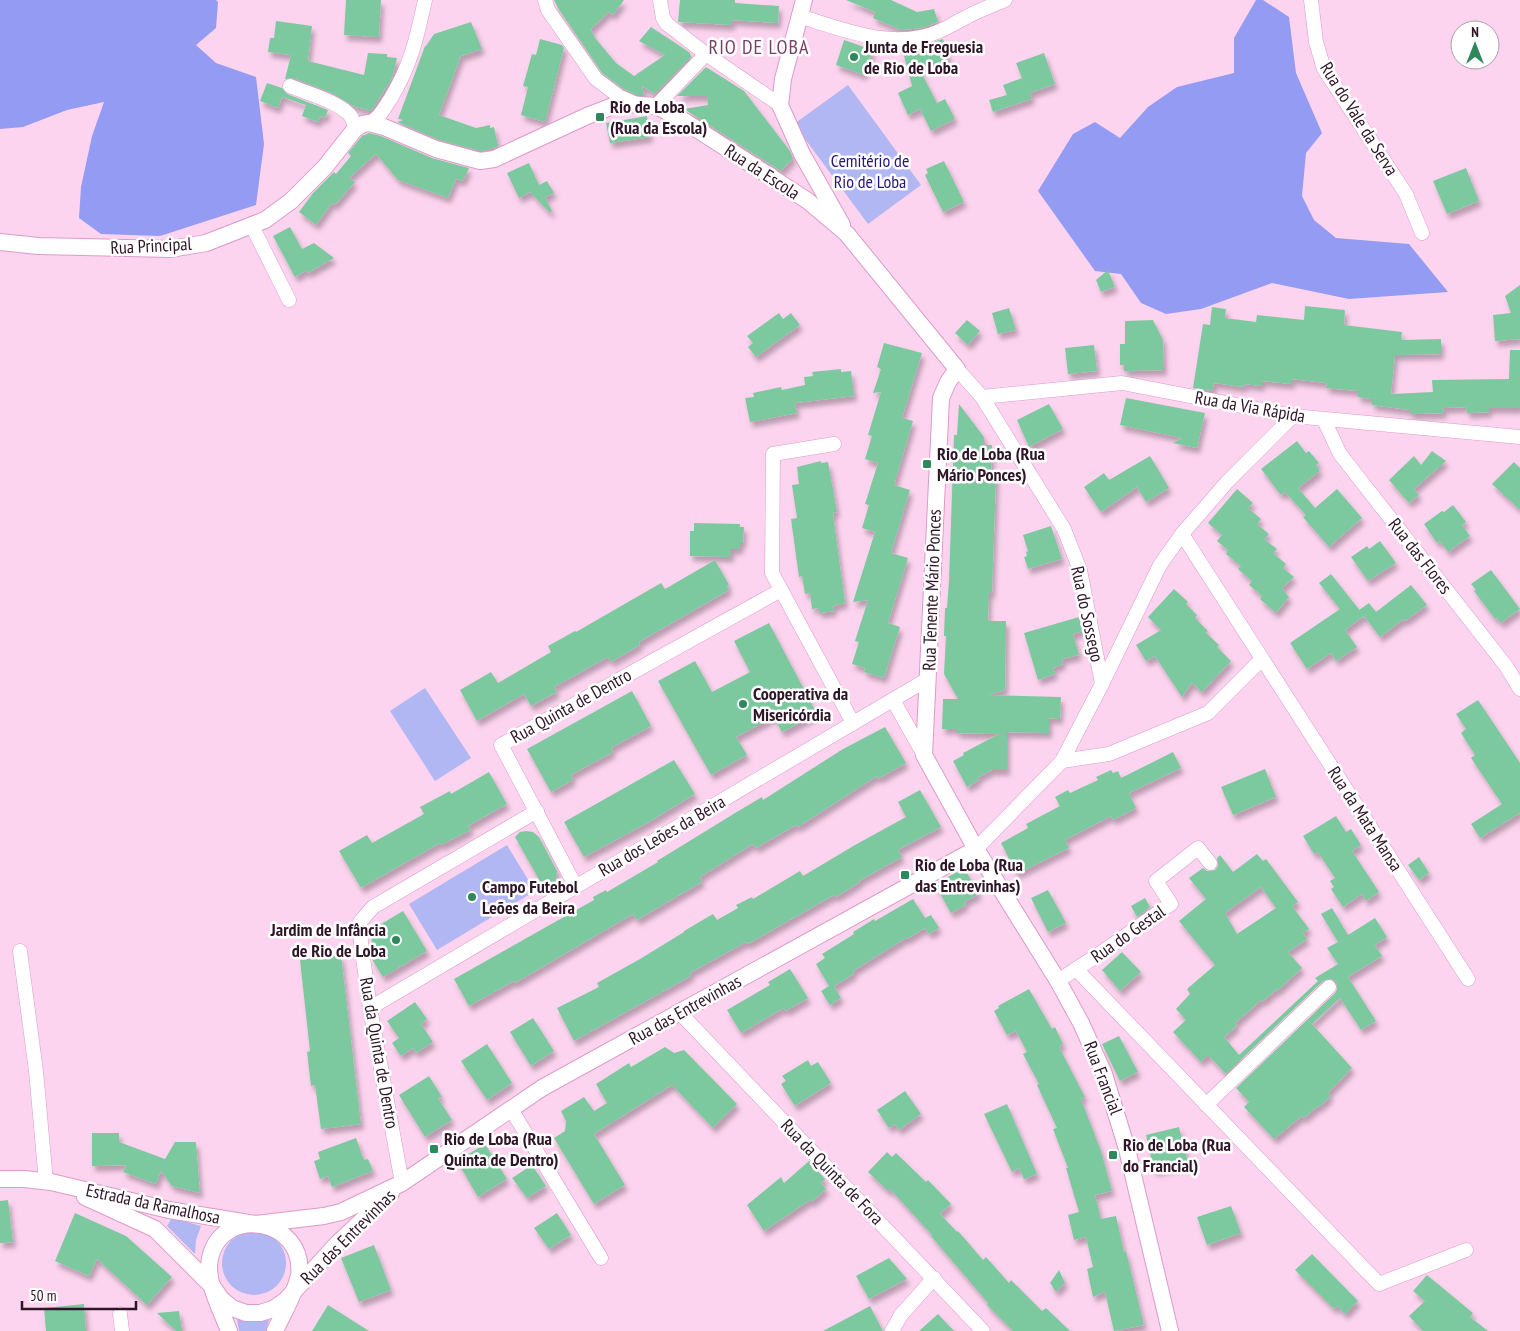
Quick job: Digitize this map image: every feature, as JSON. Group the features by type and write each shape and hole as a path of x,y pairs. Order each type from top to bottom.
{"street":[{"path":"290,86 336,105 362,126 378,119 404,77 413,51 424,0"},
{"path":"545,0 548,10 596,79 620,97 636,104"},
{"path":"660,0 663,18 668,24 706,54 780,105"},
{"path":"804,0 783,80 780,105 802,154 847,234"},
{"path":"800,16 876,38 898,40 926,36 1005,0"},
{"name":"Rua do Vale da Serva","path":"1311,0 1316,42 1324,68 1406,194 1422,233"},
{"path":"656,106 706,54"},
{"name":"Rua da Escola","path":"362,126 384,127 436,149 480,161 502,156 613,106 636,104 656,106 681,119 808,201 847,234 957,369"},
{"name":"Rua Principal","path":"0,242 38,246 170,249 206,243 265,220 291,201 362,126"},
{"path":"802,154 804,168 803,186 808,201 814,203 820,201 823,196 821,187"},
{"path":"252,226 289,300"},
{"name":"Rua do Sossego","path":"957,369 982,397 1064,529 1080,570 1102,684 1062,761 976,849"},
{"name":"Rua Tenente Mário Ponces","path":"924,755 941,398 948,382 957,369"},
{"name":"Rua da Via Rápida","path":"982,397 1122,383 1293,416 1520,437"},
{"path":"1102,684 1160,565 1182,534 1227,482 1293,416"},
{"name":"Rua das Flores","path":"1324,420 1340,454 1506,666 1520,689"},
{"path":"834,444 773,454 772,573 853,723"},
{"name":"Rua da Mata Mansa","path":"1182,534 1468,979"},
{"name":"Rua Quinta de Dentro","path":"576,886 501,745 780,590"},
{"path":"1062,761 1109,754 1208,714 1262,659"},
{"name":"Rua dos Leões da Beira","path":"370,1008 928,679"},
{"path":"893,700 976,849"},
{"name":"Rua da Quinta de Dentro","path":"402,1183 370,1008 360,922 372,907 537,811"},
{"name":"Rua do Gestal","path":"1076,969 1095,958 1171,904 1156,881 1163,875 1198,848 1210,863"},
{"name":"Rua Francial","path":"976,849 1058,981 1081,1023 1104,1074 1127,1150 1170,1331"},
{"name":"Rua das Entrevinhas","path":"256,1224 324,1216 341,1212 402,1183 542,1088 976,849"},
{"path":"20,951 36,1070 48,1182"},
{"path":"1058,981 1076,969 1379,1284 1466,1250"},
{"path":"1206,1105 1329,987"},
{"name":"Rua da Quinta de Fora","path":"680,1013 984,1331"},
{"path":"511,1109 601,1258"},
{"name":"Estrada da Ramalhosa","path":"0,1179 48,1182 169,1210 256,1224"},
{"name":"Estrada da Ramalhosa","path":"48,1182 155,1229 213,1287"},
{"name":"Rua das Entrevinhas","path":"294,1290 337,1244 402,1183"},
{"path":"229,1331 209,1272 210,1258 216,1244 227,1233 240,1226 256,1224 270,1227 283,1234 293,1246 298,1260 299,1276 275,1331"},
{"path":"892,1331 901,1316 934,1278"},
{"path":"213,1287 221,1299 232,1308 246,1313 260,1313 273,1309 285,1301 294,1290"},
{"path":"120,1314 122,1331"}],"green space":[{"name":"Cemitério de Rio de Loba","path":"848,85 921,185 868,224 794,124"},
{"path":"425,688 471,758 435,781 390,711"},
{"name":"Campo Futebol Leões da Beira","path":"507,845 535,891 437,950 409,904"},
{"path":"172,1218 201,1226 196,1240 195,1254 167,1226"},
{"path":"254,1231 272,1237 280,1245 286,1263 280,1281 272,1289 254,1295 236,1289 228,1281 222,1263 228,1245 236,1237"},
{"path":"237,1319 248,1322 269,1320 266,1331 239,1331"}],"shaded area":[{"path":"0,0 216,0 218,2 216,28 196,45 216,63 256,77 264,144 256,205 160,236 101,234 79,218 81,187 92,136 104,102 67,110 23,127 0,129"},
{"path":"1256,0 1263,0 1289,17 1296,73 1322,133 1306,153 1302,196 1314,220 1336,238 1409,244 1448,292 1349,299 1272,283 1201,309 1166,314 1141,303 1121,274 1095,271 1038,191 1073,134 1095,122 1120,138 1148,107 1177,87 1234,73 1234,38"}],"building":[{"path":"346,0 381,0 379,37 344,35"},
{"path":"554,0 624,0 613,15 609,12 591,29 595,38 616,63 634,76 665,55 639,41 651,27 690,53 691,57 655,94 642,86 644,95 636,95 602,73"},
{"path":"680,0 735,0 735,3 779,6 778,23 732,20 732,25 678,22"},
{"path":"846,0 891,0 917,12 934,9 938,22 922,28 901,30 873,18 875,12"},
{"path":"276,21 312,26 308,61 364,75 368,53 387,54 387,57 397,58 392,78 372,110 353,106 332,93 293,78 285,79 291,55 268,52 270,38 274,38"},
{"path":"471,22 482,49 461,56 439,115 476,128 490,125 490,128 494,127 498,146 481,151 439,140 397,122 404,120 398,119 425,46 434,34"},
{"path":"540,39 562,45 564,48 545,122 521,115 528,87 523,86 532,54 536,55"},
{"path":"943,39 949,60 919,68 937,103 945,99 955,119 931,131 920,109 908,115 898,93 912,86 902,48 910,47 911,50 933,45 930,43"},
{"name":"Junta de Freguesia de Rio de Loba","path":"844,40 873,50 864,75 836,65"},
{"path":"1044,53 1055,84 1030,93 1032,99 993,112 989,100 1007,95 1003,85 1022,78 1016,63"},
{"path":"706,67 744,91 790,151 793,158 781,171 684,109 708,105 707,96 677,96"},
{"path":"267,83 282,88 287,94 328,110 325,118 321,116 318,122 302,116 306,105 282,97 278,108 260,101"},
{"path":"647,116 650,137 610,143 606,123"},
{"path":"369,133 381,136 432,158 469,168 463,181 456,179 448,198 398,180 376,154 349,178 355,182 335,205 332,203 316,225 299,212 313,193 334,172 336,174 351,156 348,153 362,136"},
{"path":"944,161 964,202 943,212 925,175 928,173 926,169"},
{"path":"529,163 539,185 547,181 554,193 545,197 552,211 550,213 530,192 519,198 507,173"},
{"path":"1466,168 1479,201 1447,214 1433,181"},
{"path":"290,227 302,249 314,243 334,258 308,273 307,270 295,277 273,236"},
{"path":"1108,270 1115,287 1101,292 1096,280"},
{"path":"1520,285 1520,339 1495,341 1493,315 1511,313 1505,296"},
{"path":"1305,306 1345,310 1344,325 1402,332 1401,340 1441,339 1441,354 1395,355 1391,394 1433,392 1432,380 1509,379 1510,350 1520,350 1520,408 1489,408 1489,412 1467,413 1466,407 1443,408 1444,413 1410,414 1410,410 1372,405 1372,399 1358,397 1358,391 1326,388 1327,383 1292,379 1292,384 1262,381 1262,386 1245,384 1244,387 1214,383 1212,391 1193,388 1203,324 1210,325 1212,307 1226,309 1225,318 1256,322 1257,315 1304,320"},
{"path":"1009,308 1016,330 998,334 992,313"},
{"path":"779,313 783,319 791,313 800,325 756,357 748,347 753,343 747,336"},
{"path":"967,320 980,331 968,345 955,333"},
{"path":"1153,320 1163,340 1164,370 1124,371 1124,365 1120,365 1120,344 1125,344 1125,321"},
{"path":"884,343 922,353 902,418 913,421 894,485 910,490 891,553 908,558 888,623 900,627 884,678 864,672 865,668 852,664 859,642 855,641 868,600 853,602 875,532 862,528 869,505 865,504 878,463 865,459 872,436 868,435 881,392 873,393 881,369 877,367"},
{"path":"1094,345 1097,371 1068,374 1065,348"},
{"path":"841,369 841,372 851,371 854,396 795,403 797,413 750,422 745,398 754,397 753,393 781,387 782,390 805,385 804,377 813,376 812,372"},
{"path":"1126,398 1205,413 1197,448 1173,443 1182,438 1120,425"},
{"path":"959,404 984,437 984,445 992,445 991,475 996,475 992,593 989,593 988,621 1006,621 1005,690 988,695 1061,697 1060,719 1049,718 1049,733 1007,732 1007,770 992,770 977,778 979,780 967,787 953,761 964,755 963,753 999,734 957,733 957,729 942,729 943,699 958,699 944,674 946,636 944,636 945,608 947,608 949,581 954,435 957,435"},
{"path":"1049,404 1063,429 1029,447 1017,420"},
{"path":"1297,441 1306,453 1309,451 1319,463 1316,465 1320,471 1298,488 1315,508 1337,489 1362,518 1329,547 1303,517 1306,515 1285,492 1281,495 1261,469"},
{"path":"1432,451 1446,461 1414,489 1419,495 1409,503 1389,480 1414,456 1421,465"},
{"path":"1150,456 1169,488 1146,502 1137,487 1101,512 1084,487 1104,473 1109,480"},
{"path":"821,461 821,463 828,462 837,512 833,513 845,603 833,606 834,611 819,613 818,608 812,609 810,593 805,594 802,576 799,577 791,519 797,518 792,485 799,484 797,467"},
{"path":"1514,462 1520,468 1520,510 1492,484"},
{"path":"1237,489 1253,503 1248,508 1261,519 1257,524 1269,534 1264,539 1277,549 1273,553 1286,564 1283,568 1294,577 1282,588 1289,597 1276,613 1260,599 1262,596 1249,585 1252,581 1238,569 1241,566 1226,554 1228,550 1217,541 1222,535 1208,523"},
{"path":"1453,505 1466,522 1462,525 1470,536 1448,552 1440,541 1437,543 1424,524"},
{"path":"694,523 740,524 740,527 744,527 743,543 740,543 740,549 731,549 731,557 690,556 690,531 694,531"},
{"path":"1051,526 1062,559 1028,569 1024,557 1027,556 1026,552 1028,551 1023,535"},
{"path":"1380,541 1396,563 1368,581 1351,557 1367,546 1369,549"},
{"path":"715,560 729,585 727,586 729,590 639,642 640,645 611,662 608,657 554,687 557,692 531,706 524,694 477,721 460,690 491,672 498,683 551,652 548,646 661,583 665,589"},
{"path":"1491,570 1520,609 1501,623 1497,618 1495,619 1471,584"},
{"path":"1331,574 1359,610 1369,603 1376,612 1411,585 1427,605 1380,637 1364,616 1345,630 1357,647 1336,661 1331,653 1307,669 1290,643 1340,609 1319,583"},
{"path":"1174,589 1188,602 1186,604 1197,615 1195,618 1208,631 1206,633 1219,645 1217,647 1231,661 1202,692 1192,683 1182,697 1155,656 1146,661 1136,645 1161,630 1148,617"},
{"path":"1079,617 1083,631 1073,634 1079,655 1062,659 1063,664 1053,668 1055,674 1038,680 1024,633"},
{"path":"769,623 817,714 782,732 774,717 736,737 747,755 711,775 658,681 695,661 712,692 750,672 734,641"},
{"path":"632,691 651,726 611,748 613,752 571,775 573,780 551,792 527,749"},
{"path":"1478,700 1520,763 1520,813 1480,838 1471,824 1502,804 1471,758 1475,755 1461,733 1466,729 1456,714"},
{"path":"885,727 906,763 878,779 877,776 798,827 796,825 756,848 753,844 700,877 702,882 637,920 633,914 515,983 514,981 469,1006 454,979 594,900 593,897 606,890 607,892 735,813 762,797 763,800 843,749"},
{"path":"1173,752 1181,768 1129,793 1136,808 1113,820 1111,816 1065,840 1069,848 1017,874 1001,843 1028,828 1026,824 1060,806 1055,797 1068,790 1070,793 1098,780 1096,777 1111,770 1113,773 1118,771 1121,778"},
{"path":"674,760 695,794 649,822 584,857 564,822"},
{"path":"1265,769 1276,797 1233,815 1221,787"},
{"path":"489,772 507,804 468,826 471,830 441,845 440,843 361,888 339,851 367,835 372,843 424,814 420,807 450,791 451,794"},
{"path":"920,790 941,827 898,850 902,857 859,881 836,897 834,895 748,944 746,942 690,973 691,976 574,1041 557,1008 599,987 597,983 713,914 717,920 738,908 736,905 752,897 753,899 800,871 803,876 906,817 898,802"},
{"path":"1336,816 1346,832 1351,829 1361,845 1352,851 1379,892 1366,901 1362,894 1343,907 1331,889 1334,887 1330,881 1335,878 1318,852 1314,854 1303,836"},
{"path":"520,832 533,832 539,837 557,871 556,879 545,890 515,837"},
{"path":"1257,854 1263,861 1266,859 1298,902 1292,906 1309,929 1303,933 1307,939 1288,952 1302,968 1277,991 1262,1002 1261,1000 1235,1023 1237,1026 1224,1037 1239,1055 1318,981 1315,978 1338,964 1327,948 1338,942 1321,914 1332,908 1348,935 1375,918 1387,937 1375,945 1382,956 1348,977 1376,1021 1361,1030 1340,998 1312,1024 1352,1068 1328,1093 1331,1096 1319,1107 1304,1118 1302,1116 1274,1139 1244,1107 1249,1102 1236,1088 1335,993 1337,989 1336,981 1331,979 1323,981 1226,1074 1208,1055 1201,1062 1173,1032 1186,1020 1176,1009 1190,994 1187,989 1215,965 1179,921 1206,899 1189,878 1203,868 1207,871 1215,870 1218,866 1217,858 1220,855 1233,872","holes":["1261,887 1276,908 1237,934 1225,913"]},
{"path":"1419,857 1429,873 1419,880 1408,865"},
{"path":"964,868 979,894 964,902 966,905 951,913 935,884"},
{"path":"1048,890 1066,923 1048,932 1031,898"},
{"path":"1145,898 1150,907 1137,917 1131,906"},
{"path":"913,899 925,918 931,915 939,928 929,934 925,928 853,971 854,974 834,986 841,998 830,1005 821,991 829,986 816,964 825,958 822,954 874,919 875,921"},
{"name":"Jardim de Infância de Rio de Loba","path":"403,911 427,951 383,977 373,961 371,930"},
{"path":"1122,952 1141,972 1120,991 1102,970"},
{"path":"341,955 361,1124 321,1129 315,1085 311,1086 307,1052 310,1051 300,960"},
{"path":"790,969 808,998 786,1011 784,1008 741,1033 727,1010 770,985 768,982"},
{"path":"1029,989 1052,1029 1055,1027 1063,1044 1059,1047 1085,1097 1081,1099 1101,1151 1112,1191 1095,1195 1101,1219 1116,1216 1144,1325 1114,1331 1105,1292 1093,1297 1087,1269 1093,1267 1086,1237 1074,1240 1068,1215 1079,1212 1066,1168 1068,1168 1053,1129 1057,1128 1037,1085 1039,1084 1023,1054 1027,1052 1016,1031 1007,1035 994,1011 999,1008 998,1006"},
{"path":"415,1002 427,1019 421,1024 433,1042 416,1053 413,1048 401,1056 392,1043 399,1038 387,1021"},
{"path":"533,1018 554,1051 531,1066 510,1032"},
{"path":"1119,1036 1138,1072 1120,1081 1102,1044"},
{"path":"487,1044 512,1083 487,1100 461,1061"},
{"path":"665,1047 674,1053 684,1050 737,1104 713,1128 672,1085 594,1134 625,1185 594,1204 554,1138 565,1131 566,1121 561,1111 584,1097 594,1111 607,1103 596,1084 629,1063 631,1067"},
{"path":"808,1060 811,1066 818,1062 831,1083 795,1106 781,1084 786,1081 782,1076"},
{"path":"429,1076 442,1097 438,1098 452,1120 425,1137 399,1095"},
{"path":"905,1091 921,1114 899,1130 895,1124 889,1128 877,1110"},
{"path":"1007,1104 1037,1174 1024,1179 1019,1168 1012,1172 984,1114"},
{"path":"1179,1127 1188,1163 1154,1171 1146,1135"},
{"path":"92,1133 119,1133 119,1142 165,1159 175,1142 196,1142 200,1193 172,1186 161,1171 156,1184 123,1172 126,1165 92,1166"},
{"path":"356,1138 364,1160 368,1159 373,1171 332,1187 328,1176 320,1179 314,1161 320,1159 318,1152"},
{"path":"485,1144 507,1179 478,1197 457,1161"},
{"path":"887,1152 892,1157 896,1153 926,1182 928,1180 951,1204 940,1214 958,1231 983,1260 986,1257 1009,1283 1011,1280 1042,1311 1046,1308 1070,1331 1013,1331 987,1305 988,1303 932,1235 890,1189 888,1191 868,1172"},
{"path":"809,1161 825,1179 821,1183 826,1189 812,1202 810,1200 764,1231 747,1205 781,1177 784,1183"},
{"path":"532,1165 546,1186 527,1198 512,1178"},
{"path":"8,1200 13,1242 0,1243 0,1201"},
{"path":"1231,1206 1241,1233 1207,1245 1197,1217"},
{"path":"75,1213 126,1236 172,1277 147,1305 97,1259 89,1276 55,1261"},
{"path":"557,1213 571,1235 549,1249 534,1228"},
{"path":"374,1245 391,1290 359,1302 341,1258"},
{"path":"1312,1254 1358,1301 1345,1314 1337,1306 1334,1309 1295,1270"},
{"path":"889,1258 907,1279 869,1299 856,1276"},
{"path":"1059,1270 1065,1283 1056,1292 1050,1283"},
{"path":"1427,1275 1473,1313 1470,1317 1488,1331 1423,1331 1409,1316 1425,1301 1413,1291"},
{"path":"84,1304 86,1331 46,1331 44,1308"},
{"path":"328,1305 347,1317 369,1331 312,1331"},
{"path":"870,1306 883,1331 823,1331"},
{"path":"179,1311 182,1331 176,1331 157,1313"},
{"path":"938,1314 954,1331 919,1331"}],"place":[{"name":"Junta de Freguesia de Rio de Loba","path":"854,57"},
{"name":"Rio de Loba (Rua da Escola)","path":"600,117"},
{"name":"Rio de Loba (Rua Mário Ponces)","path":"927,464"},
{"name":"Cooperativa da Misericórdia","path":"743,704"},
{"name":"Rio de Loba (Rua das Entrevinhas)","path":"905,875"},
{"name":"Campo Futebol Leões da Beira","path":"472,897"},
{"name":"Jardim de Infância de Rio de Loba","path":"396,940"},
{"name":"Rio de Loba (Rua Quinta de Dentro)","path":"434,1149"},
{"name":"Rio de Loba (Rua do Francial)","path":"1113,1155"}],"district":[{"name":"RIO DE LOBA","path":"759,47"}]}
